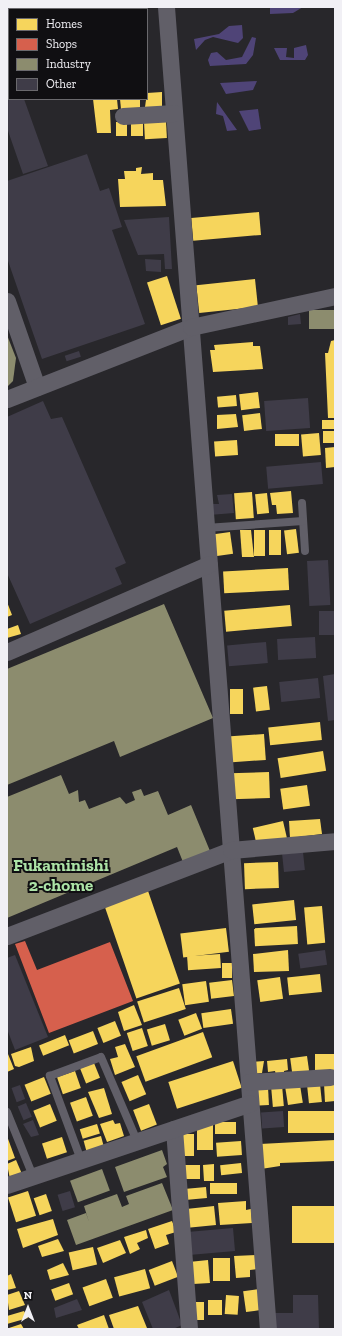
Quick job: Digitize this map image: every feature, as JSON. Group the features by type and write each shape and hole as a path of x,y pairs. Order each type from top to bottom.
{"street":[{"path":"166,7 268,1329"},
{"path":"123,116 174,113"},
{"path":"7,399 191,327 335,296"},
{"path":"7,301 36,387"},
{"path":"7,652 209,564"},
{"path":"7,936 231,850 335,841"},
{"path":"249,1082 330,1077"},
{"path":"7,1185 250,1103"},
{"path":"174,1129 190,1329"}],"lane":[{"path":"302,503 305,551"},
{"path":"206,528 303,521"},
{"path":"81,1160 50,1076 101,1057 137,1141"},
{"path":"7,1112 33,1176"}],"shaded area":[{"path":"270,7 303,7 293,13 270,14"},
{"path":"242,25 243,38 238,43 213,37 205,40 196,50 194,39 219,34 229,26"},
{"path":"252,37 256,38 253,55 246,64 210,66 208,60 211,53 217,52 226,60 242,57"},
{"path":"306,45 308,55 305,60 280,60 274,48 287,48 286,57 294,58 294,48"},
{"path":"257,81 253,90 226,94 220,83"},
{"path":"217,102 237,130 227,131 223,116 216,114"},
{"path":"258,109 261,129 249,131 239,111"}],"building: Homes":[{"path":"162,92 162,107 145,107 146,100 148,100 148,93"},
{"path":"93,100 117,100 118,109 110,110 111,133 97,133"},
{"path":"120,100 140,100 140,108 121,109"},
{"path":"131,121 143,121 143,136 131,136"},
{"path":"166,121 167,138 145,139 144,122"},
{"path":"116,122 127,122 127,136 116,136"},
{"path":"142,167 141,174 153,173 153,180 163,180 166,206 120,207 118,179 125,179 124,171 136,171 136,168"},
{"path":"259,212 261,235 193,241 191,218"},
{"path":"167,276 181,319 161,325 147,282"},
{"path":"255,279 258,307 199,313 196,285"},
{"path":"335,340 335,418 328,418 325,353 328,353 331,341"},
{"path":"253,342 253,346 260,346 263,369 213,372 210,350 215,350 214,345"},
{"path":"258,392 260,408 241,410 239,394"},
{"path":"236,395 237,406 218,408 217,397"},
{"path":"260,413 262,429 244,431 242,415"},
{"path":"236,414 238,427 217,429 217,415"},
{"path":"322,420 335,420 335,429 322,429"},
{"path":"323,431 335,431 335,443 323,443"},
{"path":"319,433 321,455 303,456 301,435"},
{"path":"275,434 299,434 299,446 275,446"},
{"path":"237,440 238,455 215,457 214,442"},
{"path":"335,447 335,467 326,468 325,448"},
{"path":"291,491 293,513 277,514 276,505 272,505 270,493"},
{"path":"252,492 254,518 236,519 234,493"},
{"path":"267,493 269,513 257,514 255,494"},
{"path":"296,529 299,553 287,554 284,530"},
{"path":"240,530 251,530 254,557 242,557"},
{"path":"254,530 265,530 265,556 254,556"},
{"path":"269,530 281,530 281,555 269,555"},
{"path":"230,532 233,554 215,556 212,535"},
{"path":"288,568 289,590 224,593 223,571"},
{"path":"7,602 12,615 7,617"},
{"path":"290,605 292,626 226,632 224,611"},
{"path":"18,625 21,634 7,638 7,629"},
{"path":"267,686 270,710 256,712 253,688"},
{"path":"230,689 243,689 243,714 230,714"},
{"path":"320,722 322,740 270,745 268,727"},
{"path":"264,734 266,760 229,763 227,737"},
{"path":"323,751 326,771 281,778 278,758"},
{"path":"269,772 270,798 231,799 230,773"},
{"path":"307,785 310,806 283,810 280,789"},
{"path":"320,819 322,834 290,838 289,821"},
{"path":"283,821 287,839 257,846 253,828"},
{"path":"278,862 279,888 245,889 244,863"},
{"path":"147,888 180,983 136,998 104,903"},
{"path":"294,900 296,920 254,924 252,904"},
{"path":"322,906 325,943 307,944 304,908"},
{"path":"297,926 298,944 255,946 254,928"},
{"path":"226,928 229,952 183,957 180,934"},
{"path":"288,950 289,971 254,972 253,954"},
{"path":"220,954 221,968 188,970 187,956"},
{"path":"222,963 232,963 232,978 222,978"},
{"path":"320,974 322,992 289,995 287,977"},
{"path":"280,977 283,999 260,1002 257,980"},
{"path":"232,980 234,996 211,999 209,983"},
{"path":"206,981 209,1002 185,1005 182,984"},
{"path":"179,988 186,1009 144,1023 137,1002"},
{"path":"134,1005 142,1025 124,1031 118,1012"},
{"path":"231,1009 233,1024 203,1028 201,1013"},
{"path":"196,1013 202,1029 184,1036 178,1020"},
{"path":"115,1021 121,1036 103,1043 97,1028"},
{"path":"165,1024 170,1040 152,1046 147,1030"},
{"path":"142,1028 148,1046 133,1051 127,1033"},
{"path":"93,1031 98,1044 74,1053 69,1040"},
{"path":"203,1032 212,1057 146,1082 136,1056"},
{"path":"65,1035 69,1045 43,1056 39,1045"},
{"path":"125,1044 135,1067 115,1075 110,1059 118,1057 115,1047"},
{"path":"31,1047 34,1061 19,1067 15,1066 11,1054"},
{"path":"8,1054 14,1069 7,1072 7,1055"},
{"path":"315,1054 335,1054 335,1070 315,1070"},
{"path":"307,1056 309,1071 292,1073 290,1058"},
{"path":"287,1059 288,1070 284,1071 284,1074 276,1075 275,1071 268,1072 267,1061"},
{"path":"233,1061 242,1088 177,1109 168,1082"},
{"path":"264,1061 262,1073 251,1074 250,1062"},
{"path":"94,1063 100,1078 86,1083 80,1069"},
{"path":"75,1071 81,1088 63,1094 57,1077"},
{"path":"138,1075 146,1094 130,1101 121,1082"},
{"path":"44,1077 51,1094 31,1102 25,1085"},
{"path":"320,1084 322,1102 309,1103 307,1085"},
{"path":"324,1084 335,1084 335,1101 325,1102"},
{"path":"282,1085 284,1106 273,1107 271,1086"},
{"path":"300,1085 303,1103 288,1105 285,1087"},
{"path":"268,1087 269,1105 253,1106 252,1088"},
{"path":"104,1088 112,1114 99,1118 88,1092"},
{"path":"86,1097 93,1116 77,1122 70,1103"},
{"path":"50,1104 57,1121 40,1127 33,1111"},
{"path":"149,1104 157,1125 141,1131 133,1110"},
{"path":"288,1111 335,1111 335,1133 288,1133"},
{"path":"113,1120 115,1124 120,1123 124,1136 107,1142 100,1124"},
{"path":"215,1122 236,1122 236,1134 215,1134"},
{"path":"97,1124 100,1134 83,1139 80,1129"},
{"path":"197,1124 213,1124 213,1150 197,1150"},
{"path":"179,1134 194,1134 194,1156 179,1156"},
{"path":"7,1136 15,1158 7,1161"},
{"path":"101,1136 104,1147 86,1151 84,1141"},
{"path":"62,1137 67,1152 47,1159 42,1143"},
{"path":"335,1140 335,1161 280,1163 280,1166 261,1169 260,1144"},
{"path":"241,1141 242,1155 217,1157 216,1143"},
{"path":"16,1160 22,1174 10,1179 7,1164"},
{"path":"241,1163 242,1173 221,1175 220,1165"},
{"path":"214,1164 214,1181 204,1181 203,1165"},
{"path":"183,1165 200,1165 200,1179 183,1179"},
{"path":"210,1183 237,1183 237,1194 210,1194"},
{"path":"206,1187 207,1198 185,1200 184,1189"},
{"path":"28,1191 36,1216 16,1222 8,1197"},
{"path":"46,1194 52,1211 40,1215 34,1198"},
{"path":"246,1201 246,1210 251,1209 252,1223 220,1225 218,1203"},
{"path":"214,1206 216,1225 188,1228 186,1209"},
{"path":"292,1206 335,1206 335,1243 292,1243"},
{"path":"53,1219 58,1235 23,1248 17,1229"},
{"path":"172,1221 176,1232 166,1235 169,1244 155,1249 148,1229"},
{"path":"146,1230 148,1238 137,1243 140,1249 130,1254 124,1237"},
{"path":"58,1239 64,1251 42,1257 38,1246"},
{"path":"120,1240 126,1253 103,1263 97,1248"},
{"path":"93,1247 97,1265 73,1270 69,1253"},
{"path":"256,1255 257,1269 250,1270 250,1277 236,1278 234,1256"},
{"path":"213,1258 230,1258 230,1281 213,1281"},
{"path":"208,1260 210,1283 193,1284 189,1262"},
{"path":"172,1261 178,1277 155,1286 149,1270"},
{"path":"63,1263 69,1275 50,1280 47,1270"},
{"path":"145,1269 150,1288 119,1297 114,1277"},
{"path":"11,1274 16,1288 7,1290 7,1276"},
{"path":"106,1279 113,1298 89,1306 83,1288"},
{"path":"69,1283 73,1294 55,1301 51,1289"},
{"path":"259,1289 262,1310 246,1312 243,1291"},
{"path":"19,1291 25,1305 9,1310 7,1295"},
{"path":"226,1295 239,1296 238,1315 225,1314"},
{"path":"208,1300 222,1300 222,1315 208,1315"},
{"path":"193,1302 204,1302 204,1320 193,1320"},
{"path":"138,1306 147,1328 114,1329 109,1315"},
{"path":"24,1311 28,1318 7,1324 7,1316"},
{"path":"104,1315 109,1329 79,1329 77,1325"},
{"path":"21,1324 24,1329 9,1328"}],"building: Shops":[{"path":"25,941 37,970 110,942 133,1001 49,1033 15,944"}],"building: Industry":[{"path":"309,310 335,310 335,329 309,329"},
{"path":"7,335 16,358 13,381 7,387"},
{"path":"164,604 213,718 120,757 114,741 7,785 7,669"},
{"path":"61,775 69,794 78,790 79,802 85,800 89,809 120,797 126,804 135,800 132,792 141,789 144,796 158,791 168,815 191,805 210,851 183,862 177,847 7,918 7,797"},
{"path":"162,1150 167,1164 163,1167 167,1177 124,1192 115,1167"},
{"path":"102,1169 110,1191 78,1202 70,1181"},
{"path":"162,1183 173,1210 76,1245 67,1220 86,1213 89,1222 84,1206 117,1194 122,1207 129,1204 126,1196"}],"building: Other":[{"path":"7,7 72,7 8,8 7,22"},
{"path":"8,26 8,100 24,100 48,166 23,174 7,128"},
{"path":"87,154 100,191 109,188 122,227 112,230 145,324 42,359 7,258 7,181"},
{"path":"169,217 172,269 165,269 164,254 138,255 124,220"},
{"path":"145,259 161,260 161,272 146,271"},
{"path":"300,314 301,324 288,325 288,317"},
{"path":"79,351 81,357 67,361 65,356"},
{"path":"308,398 310,428 266,431 264,401"},
{"path":"43,401 51,419 62,417 126,563 115,568 122,584 30,624 7,573 7,417"},
{"path":"321,462 323,484 268,489 266,467"},
{"path":"232,494 234,513 209,515 209,504 219,504 217,495"},
{"path":"328,560 330,605 309,606 307,561"},
{"path":"319,611 335,611 335,635 319,635"},
{"path":"315,637 316,658 278,660 277,639"},
{"path":"266,642 268,663 229,666 227,645"},
{"path":"335,674 335,720 328,721 323,676"},
{"path":"318,678 320,698 281,702 279,682"},
{"path":"303,852 305,870 284,872 282,854"},
{"path":"325,950 327,965 300,969 298,954"},
{"path":"15,955 48,1037 15,1050 7,1029 7,958"},
{"path":"20,1085 25,1099 17,1102 12,1088"},
{"path":"26,1103 32,1117 24,1120 18,1107"},
{"path":"283,1111 284,1127 262,1128 261,1113"},
{"path":"33,1120 39,1135 31,1137 23,1124"},
{"path":"70,1191 75,1207 63,1211 58,1195"},
{"path":"233,1228 235,1251 189,1255 187,1232"},
{"path":"169,1290 182,1325 173,1329 153,1329 142,1302"},
{"path":"293,1295 318,1295 319,1329 276,1329 275,1313 293,1313"},
{"path":"77,1299 82,1310 56,1318 54,1308"}],"district":[{"name":"Fukaminishi 2-chome","path":"61,876"}]}
